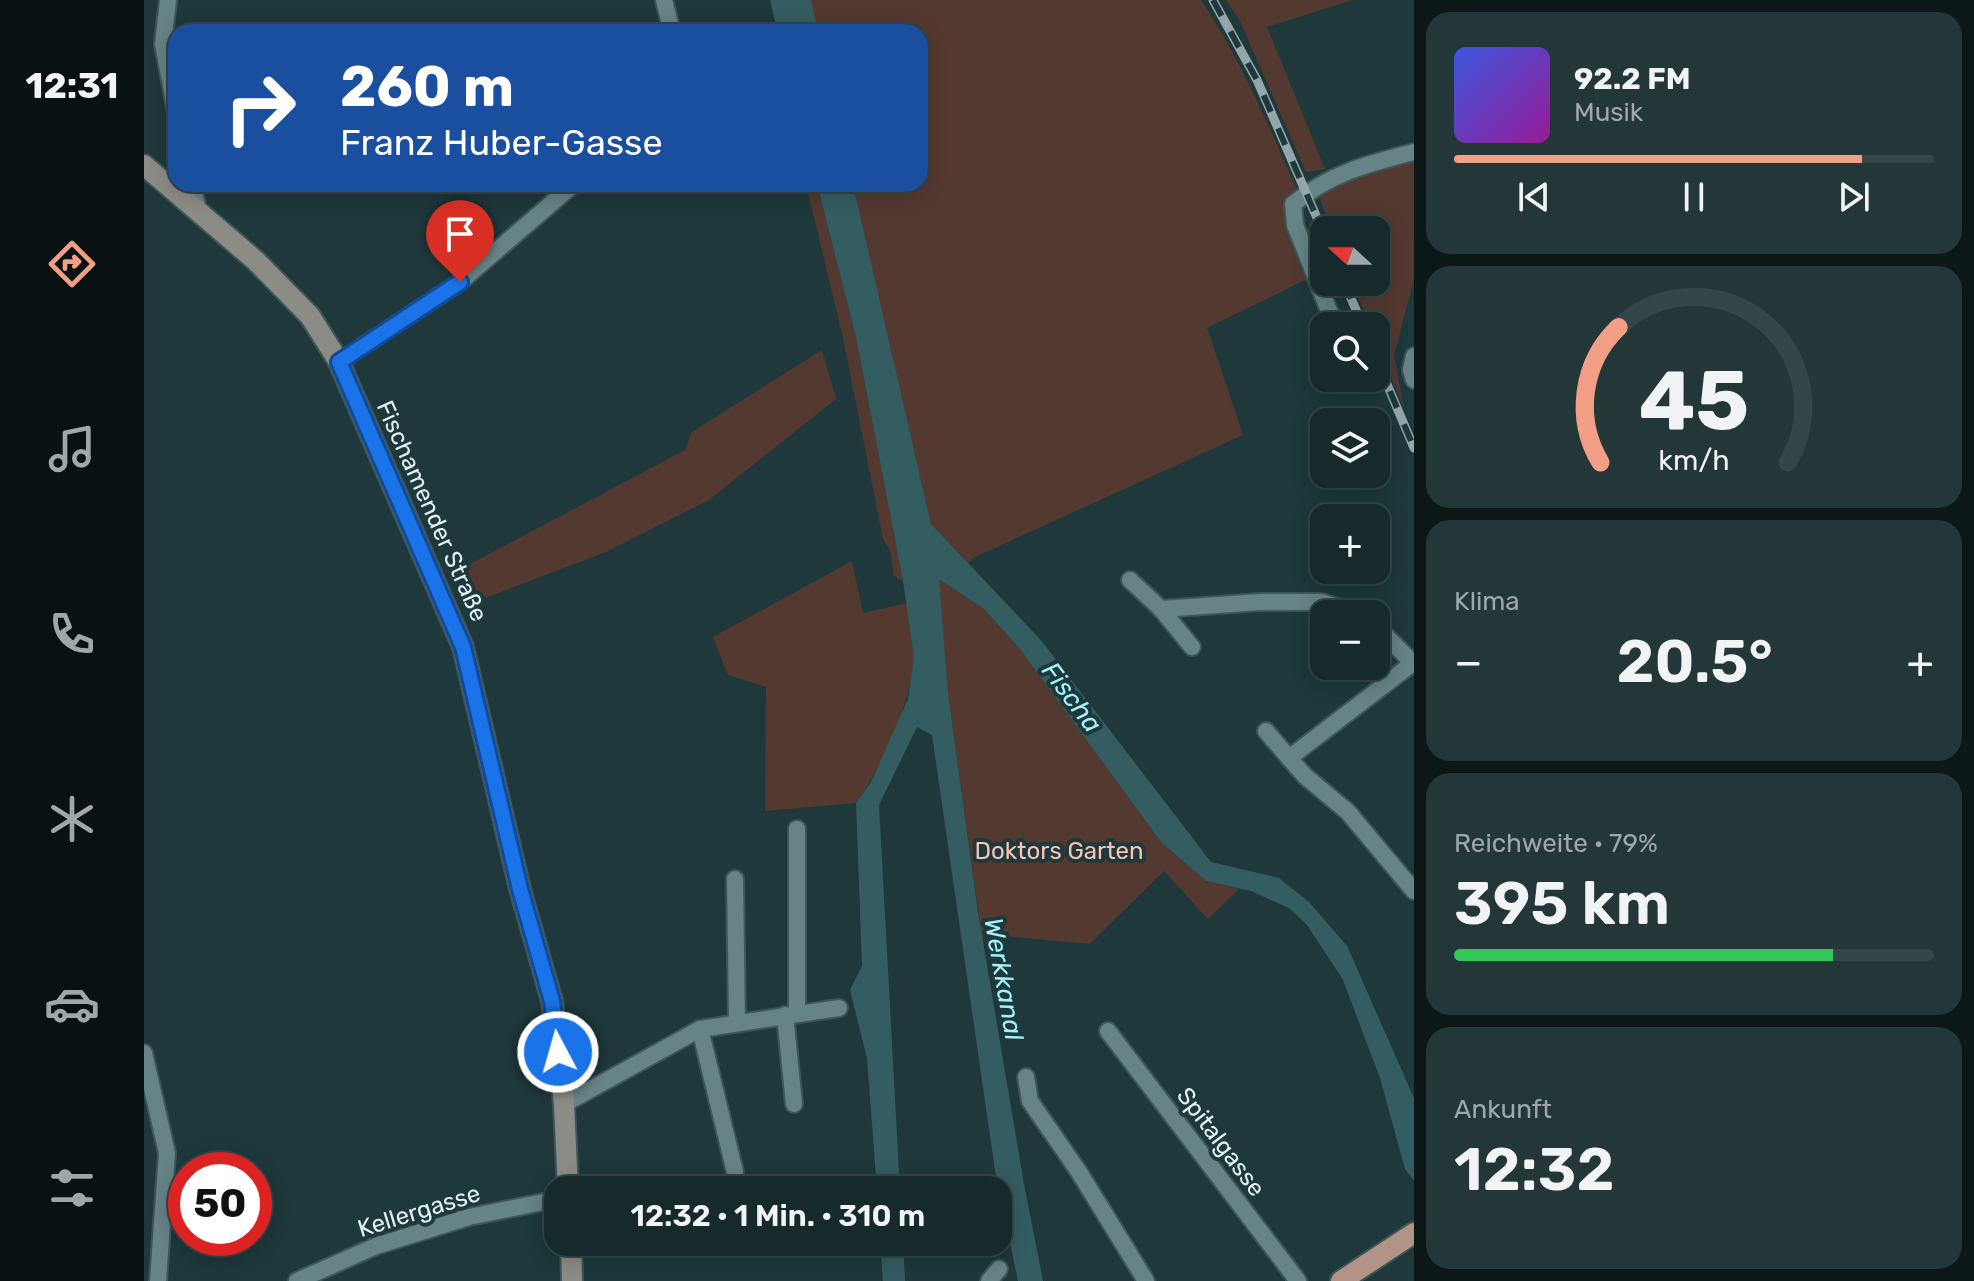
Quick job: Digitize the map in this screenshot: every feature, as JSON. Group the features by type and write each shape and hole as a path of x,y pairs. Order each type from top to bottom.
{"main road":[{"name":"Fischamender Straße","path":"144,165 168,185"},
{"name":"Fischamender Straße","path":"176,192 256,261 310,316 339,362 463,647 520,889 552,1001 564,1104 567,1176"},
{"path":"1341,1281 1414,1233"},
{"path":"571,1256 572,1281"}],"street":[{"path":"168,0 163,44 168,70"},
{"path":"664,0 670,24"},
{"path":"1329,312 1295,225 1293,204 1323,182 1359,166 1414,152"},
{"path":"194,192 198,210"},
{"path":"339,362 460,282 565,192"},
{"path":"1414,356 1411,370 1414,380"},
{"path":"1130,580 1161,609 1192,647"},
{"path":"1161,609 1310,602"},
{"path":"1289,758 1413,663 1390,640"},
{"path":"1266,731 1305,776 1348,812 1414,891"},
{"path":"794,1104 791,1015 797,829"},
{"path":"735,879 737,1023"},
{"path":"564,1104 700,1029 839,1008"},
{"path":"700,1029 735,1172"},
{"name":"Spitalgasse","path":"1108,1031 1298,1281"},
{"path":"144,1053 167,1153 158,1281"},
{"path":"1026,1077 1030,1101 1079,1172 1146,1281"},
{"name":"Kellergasse","path":"297,1281 389,1242 469,1217 544,1202"}],"green space":[{"path":"811,0 1201,0 1241,69 1297,190 1286,206 1290,231 1307,279 1207,328 1243,435 975,557 968,563 931,524 855,192 928,192 928,24 816,24"},
{"path":"1226,0 1353,0 1267,27 1325,169 1306,172 1240,21"},
{"path":"1414,161 1414,280 1394,355 1404,408 1390,374 1390,312 1364,312 1358,296 1390,296 1390,216 1327,216 1318,194 1361,175"},
{"path":"808,192 819,192 856,337 903,581 894,576 890,550 883,539 843,338"},
{"path":"822,350 836,399 709,500 606,552 467,605 457,571 685,450 692,432"},
{"path":"852,561 863,613 907,603 914,659 901,715 876,771 856,803 765,811 766,687 728,675 713,637"},
{"name":"Doktors Garten","path":"938,578 984,609 1020,649 1161,842 1206,881 1239,889 1208,919 1164,871 1090,944 993,935 982,937 948,693"}],"water":[{"path":"770,0 811,0 816,24 776,24"},
{"name":"Fischa","path":"819,192 855,192 931,524 1040,639 1211,862 1279,878 1309,902 1347,946 1414,1098 1414,1181 1405,1169 1380,1078 1343,980 1307,925 1289,908 1251,891 1206,881 1161,842 1020,649 984,609 939,579 948,693 978,912 1043,1281 1018,1281 1012,1253 1012,1176 996,1176 932,735 917,727 879,805 899,1176 876,1176 867,1058 850,990 862,966 856,803 871,782 908,699 914,656 903,581 856,337"},
{"path":"881,1256 904,1256 905,1281 883,1281"}],"railway":[{"path":"1213,0 1257,80 1316,216"},
{"path":"1350,296 1357,312"},
{"path":"1390,391 1414,448"}],"route":[{"path":"460,282 339,362 463,647 520,889 552,1001 558,1052"}],"water label":[{"name":"Werkkanal","path":"1004,979"}]}
